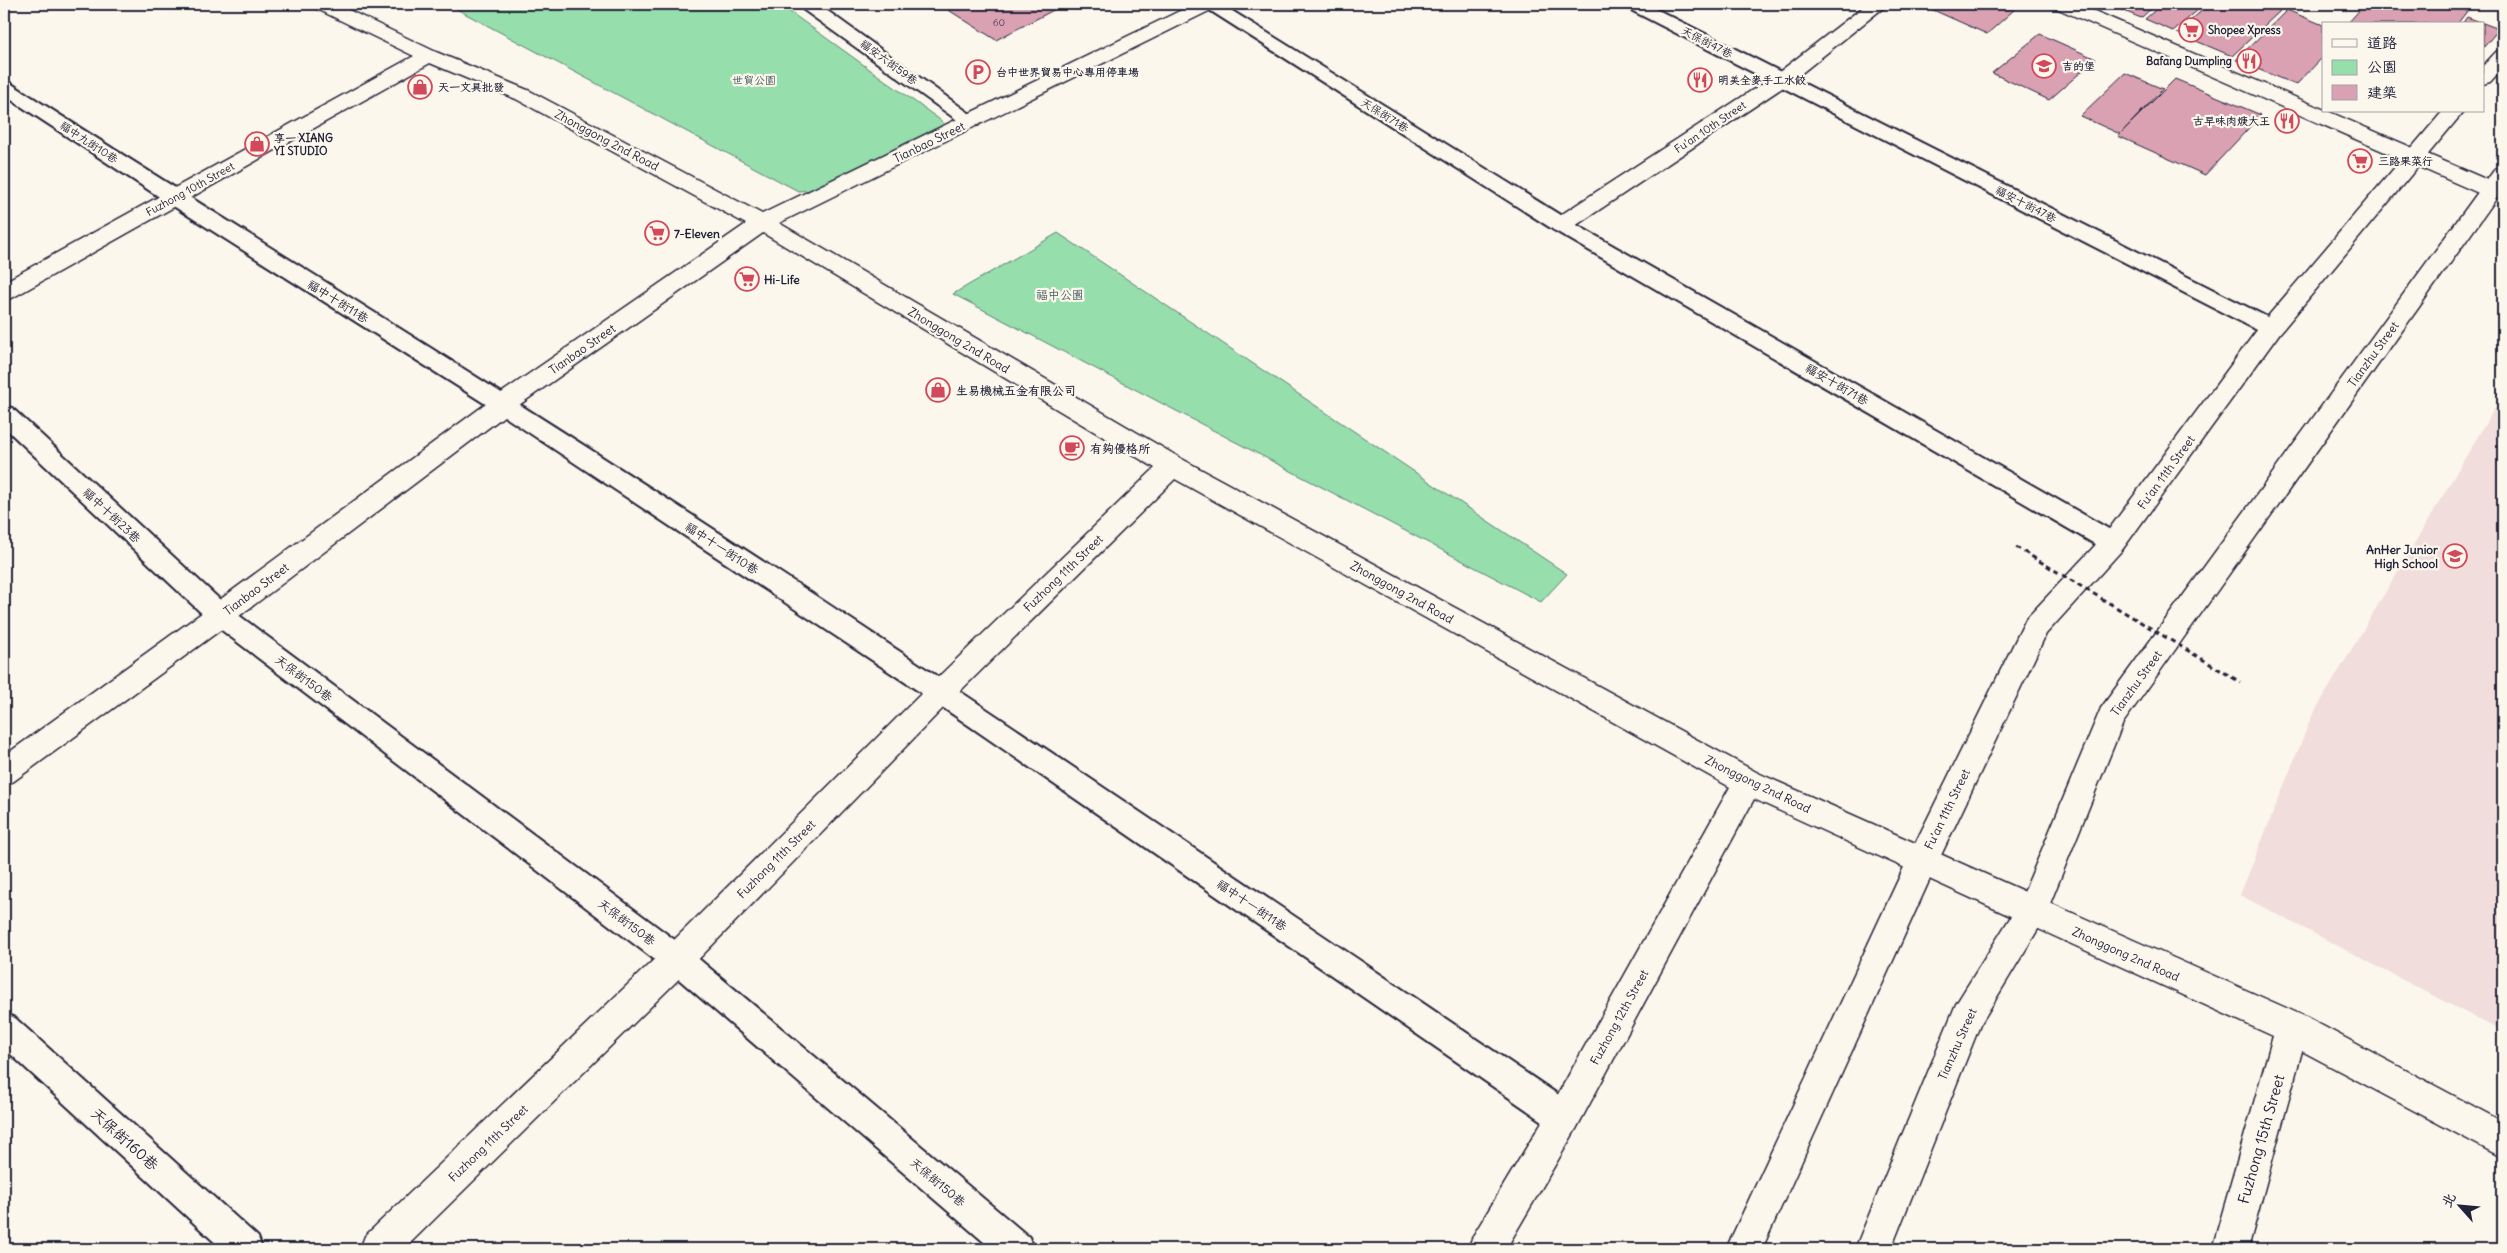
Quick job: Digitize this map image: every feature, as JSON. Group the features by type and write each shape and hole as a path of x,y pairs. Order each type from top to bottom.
{"street":[{"name":"Zhonggong 2nd Road","path":"322,4 429,56 523,95 762,223 1173,466 1748,782 2292,1028 2503,1140"},
{"name":"Tianbao Street","path":"4,772 220,615 502,404 762,223 1209,4"},
{"name":"Fu’an 10th Street","path":"1561,226 1781,80 1879,4"},
{"path":"2063,4 2414,156 2497,182"},
{"name":"Fuzhong 10th Street","path":"4,292 429,56"},
{"path":"2484,77 2503,56"},
{"name":"Fu’an 11th Street","path":"1923,860 2036,626 2112,543 2271,328 2414,156 2453,112"},
{"name":"Tianzhu Street","path":"1873,1249 1968,1015 2032,911 2111,717 2497,182"},
{"name":"Fuzhong 11th Street","path":"378,1249 677,959 941,692 1173,466"},
{"name":"Fuzhong 12th Street","path":"1486,1249 1564,1118 1748,782"},
{"path":"1744,1249 1923,860"},
{"name":"Fuzhong 15th Street","path":"2230,1249 2292,1028"}],"lane":[{"name":"福安六街59巷","path":"807,4 971,121"},
{"name":"天保街71巷","path":"1209,4 1561,226"},
{"name":"天保街47巷","path":"1633,4 1781,80"},
{"name":"福安十街47巷","path":"1781,80 2271,328"},
{"name":"福中九街10巷","path":"4,87 174,198"},
{"name":"福中十街11巷","path":"174,198 502,404"},
{"name":"福安十街71巷","path":"1561,226 2112,543"},
{"name":"福中十一街10巷","path":"502,404 941,692"},
{"name":"福中十街23巷","path":"4,414 220,615"},
{"name":"天保街150巷","path":"220,615 677,959 1017,1249"},
{"name":"福中十一街11巷","path":"941,692 1564,1118"},
{"name":"天保街160巷","path":"4,1028 246,1249"}],"path":[{"path":"2016,547 2240,682"}],"shaded area":[{"name":"AnHer Junior High School","path":"2503,394 2503,1032 2240,895 2311,718"}],"green space":[{"name":"世貿公園","path":"447,4 779,4 943,122 942,136 835,189 798,191"},
{"name":"福中公園","path":"1058,233 1567,574 1541,602 953,294"}],"building":[{"path":"939,4 1065,4 996,40"},
{"path":"2005,4 2015,9 1987,34 1922,5"},
{"path":"2107,4 2156,4 2141,18"},
{"path":"2162,4 2205,4 2173,31 2145,19"},
{"path":"2209,4 2262,4 2280,11 2232,56 2177,33"},
{"path":"2365,4 2472,5 2459,22 2349,22"},
{"path":"2287,10 2322,25 2322,58 2296,85 2236,60"},
{"path":"2467,17 2480,22 2463,22"},
{"path":"2484,23 2499,29 2484,47"},
{"name":"吉的堡","path":"2040,34 2096,59 2049,100 1992,73"},
{"path":"2125,73 2163,89 2120,134 2080,116"},
{"path":"2175,79 2261,115 2205,175 2118,136"}],"place":[{"name":"Shopee Xpress","path":"2191,30"},
{"name":"Bafang Dumpling","path":"2249,61"},
{"name":"吉的堡","path":"2044,66"},
{"name":"台中世界貿易中心專用停車場","path":"978,72"},
{"name":"明美全麥手工水餃","path":"1700,80"},
{"name":"天一文具批發","path":"420,87"},
{"name":"古早味肉焿大王","path":"2287,121"},
{"name":"享一 XIANG YI STUDIO","path":"257,144"},
{"name":"三路果菜行","path":"2360,161"},
{"name":"7-Eleven","path":"657,233"},
{"name":"Hi-Life","path":"747,279"},
{"name":"生易機械五金有限公司","path":"938,390"},
{"name":"有夠優格所","path":"1072,448"},
{"name":"AnHer Junior High School","path":"2455,556"}]}
